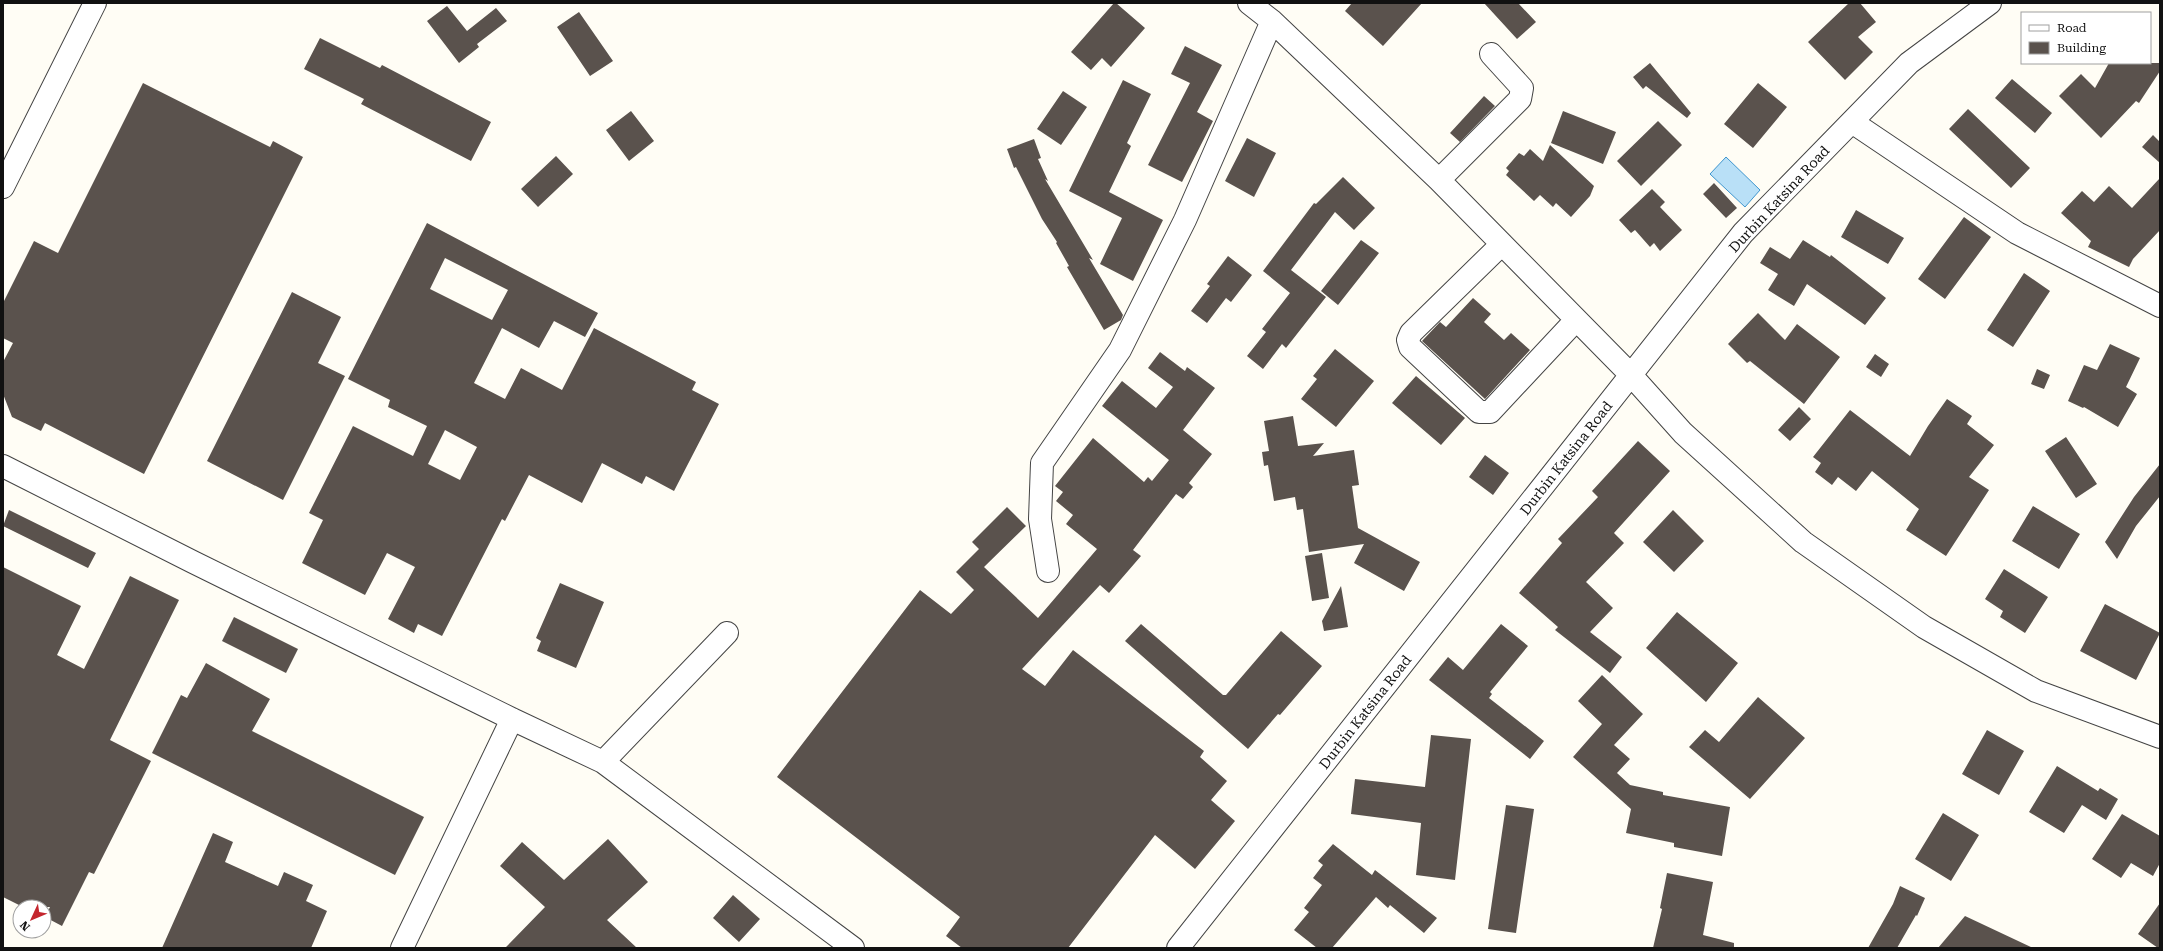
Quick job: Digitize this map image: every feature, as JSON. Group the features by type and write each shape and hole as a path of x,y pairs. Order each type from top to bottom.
{"street":[{"path":"3,187 95,3"},
{"path":"1249,3 1272,21 1439,180 1631,376 1683,433 1803,542 1924,627 2036,691 2160,737"},
{"name":"Durbin Katsina Road","path":"1178,948 1743,233 1909,63 1990,3"},
{"path":"1048,571 1040,518 1042,463 1120,350 1184,220 1272,21"},
{"path":"1439,180 1520,99 1522,88 1491,54"},
{"path":"1852,122 2016,233 2160,306"},
{"path":"1502,244 1411,333 1408,340 1410,348 1479,412 1490,412 1576,320"},
{"path":"3,466 193,562 512,719 603,762 853,948"},
{"path":"603,762 727,633"},
{"path":"402,948 512,719"}],"water":[{"path":"1726,157 1760,190 1745,207 1710,174"}],"building":[{"path":"1114,3 1116,3 1145,28 1111,67 1102,58 1091,70 1071,52"},
{"path":"1352,3 1422,3 1383,46 1345,11"},
{"path":"1484,3 1518,3 1536,22 1517,39"},
{"path":"1849,3 1860,3 1876,22 1858,37 1873,52 1845,80 1808,42"},
{"path":"447,6 467,31 496,8 507,21 477,44 479,47 459,63 427,21"},
{"path":"579,12 613,61 590,76 557,27"},
{"path":"320,38 380,68 382,65 491,122 471,161 361,104 364,99 304,69"},
{"path":"1185,46 1222,65 1197,112 1213,121 1182,182 1148,165 1190,83 1171,74"},
{"path":"1650,63 1691,113 1687,118 1646,86 1643,89 1633,77"},
{"path":"2160,63 2160,71 2139,103 2136,101 2101,138 2059,96 2081,74 2095,88 2108,64"},
{"path":"2012,79 2052,113 2035,133 1995,98"},
{"path":"1123,80 1151,94 1127,143 1131,146 1109,192 1163,220 1133,281 1100,264 1122,218 1069,191"},
{"path":"143,83 270,147 273,141 303,157 144,474 45,423 41,431 12,417 3,394 3,362 13,343 3,338 3,303 34,241 58,253"},
{"path":"1758,83 1787,107 1753,148 1724,124"},
{"path":"1063,91 1087,107 1061,145 1037,129"},
{"path":"1484,96 1495,106 1460,142 1450,133"},
{"path":"1968,109 2030,168 2011,188 1949,129"},
{"path":"631,111 654,141 629,161 606,130"},
{"path":"1563,111 1616,132 1603,164 1551,143"},
{"path":"1658,121 1682,145 1641,186 1617,161"},
{"path":"2153,135 2160,142 2160,163 2142,147"},
{"path":"1247,138 1276,153 1254,197 1225,181"},
{"path":"1034,139 1041,158 1038,159 1048,181 1045,179 1093,260 1089,258 1123,315 1121,320 1104,330 1067,267 1069,266 1056,243 1057,242 1042,219 1016,167 1014,168 1007,149"},
{"path":"1550,145 1594,186 1590,196 1571,217 1556,203 1553,207 1540,195 1534,201 1506,175 1509,171 1506,168 1519,153 1524,156 1530,149 1543,161"},
{"path":"556,156 573,174 538,207 521,189"},
{"path":"1343,177 1375,208 1354,230 1335,212 1291,270 1326,297 1286,348 1282,344 1263,369 1247,356 1266,332 1262,329 1290,293 1263,271 1314,203 1316,204"},
{"path":"2160,178 2160,230 2133,259 2129,267 2088,247 2091,241 2061,213 2082,191 2094,202 2109,186 2132,208"},
{"path":"1714,183 1737,208 1726,218 1703,194"},
{"path":"1652,189 1665,202 1660,207 1682,230 1660,251 1654,243 1650,247 1635,230 1631,233 1619,220"},
{"path":"1856,210 1904,238 1888,264 1841,237"},
{"path":"1964,217 1991,237 1945,299 1918,279"},
{"path":"427,223 598,313 585,337 554,321 539,348 502,328 474,383 505,399 521,368 562,390 594,328 696,382 692,390 719,404 674,491 646,476 642,484 602,463 582,503 529,475 505,521 502,519 442,636 418,624 414,633 388,619 415,567 387,553 365,595 302,563 323,520 309,513 353,426 413,456 427,426 388,407 390,400 348,379","holes":["445,258 508,290 492,320 430,289","445,430 477,447 460,480 428,464"]},
{"path":"1361,240 1379,253 1338,305 1321,291"},
{"path":"1803,240 1830,257 1831,255 1886,298 1865,325 1807,284 1794,306 1768,290 1778,274 1760,263 1770,247 1790,259"},
{"path":"1228,256 1252,275 1231,302 1226,298 1207,323 1191,311 1210,286 1207,284"},
{"path":"2024,273 2050,291 2013,347 1987,330"},
{"path":"292,292 341,317 318,363 345,376 283,500 207,461"},
{"path":"1473,298 1491,314 1484,322 1504,340 1511,333 1530,350 1485,399 1422,341 1440,322 1446,327"},
{"path":"1758,313 1785,340 1797,324 1840,357 1804,404 1750,361 1747,363 1728,344"},
{"path":"2110,344 2140,358 2126,387 2137,394 2118,427 2084,407 2083,408 2068,401 2084,365 2097,370"},
{"path":"1335,349 1374,381 1336,427 1301,399 1317,379 1313,376"},
{"path":"1160,352 1185,371 1187,367 1215,388 1183,430 1212,454 1189,483 1193,487 1183,499 1176,494 1133,550 1141,556 1109,593 1100,585 1022,669 1045,686 1073,650 1204,751 1200,757 1227,781 1211,800 1235,821 1195,869 1155,835 1068,948 962,948 946,936 960,917 777,777 920,590 951,614 974,590 956,572 979,549 972,542 1007,507 1026,526 984,567 1038,618 1097,549 1066,524 1073,515 1056,501 1063,492 1055,486 1093,438 1144,482 1148,477 1152,481 1169,460 1102,406 1122,381 1156,408 1173,387 1148,368"},
{"path":"1875,354 1889,364 1881,377 1866,367"},
{"path":"2037,369 2050,375 2044,389 2031,384"},
{"path":"1416,376 1465,418 1441,445 1392,403"},
{"path":"1947,399 1972,416 1967,424 1994,445 1969,477 1989,490 1946,556 1906,530 1919,509 1872,471 1856,491 1838,477 1832,485 1815,472 1821,463 1813,457 1850,410 1910,456 1928,426"},
{"path":"1799,407 1811,419 1790,441 1778,430"},
{"path":"1293,416 1298,446 1324,443 1313,456 1354,450 1359,485 1352,486 1358,528 1420,562 1404,591 1354,563 1364,544 1309,552 1303,509 1297,510 1295,497 1274,501 1268,465 1264,466 1262,452 1269,451 1264,421"},
{"path":"2066,437 2097,484 2076,498 2045,451"},
{"path":"1638,441 1670,471 1614,533 1624,543 1586,582 1613,608 1590,632 1622,657 1610,673 1555,630 1558,627 1519,593 1562,543 1558,539 1598,497 1592,491"},
{"path":"1485,455 1509,473 1493,495 1469,477"},
{"path":"2160,464 2160,496 2136,526 2117,559 2105,542 2134,497"},
{"path":"2033,506 2080,534 2059,569 2012,541"},
{"path":"9,510 96,553 88,568 3,526"},
{"path":"1673,510 1704,541 1674,572 1643,542"},
{"path":"1322,553 1329,598 1312,601 1305,556"},
{"path":"3,567 81,606 57,655 84,669 130,576 179,600 110,740 151,761 94,874 89,872 62,926 52,921 52,899 12,899 12,902 3,897"},
{"path":"2004,569 2048,597 2025,633 2000,617 2003,611 1985,599"},
{"path":"560,583 604,602 576,668 537,651 541,641 536,638"},
{"path":"1341,586 1348,627 1324,631 1322,621"},
{"path":"2105,604 2160,633 2136,680 2080,651"},
{"path":"1677,612 1738,663 1706,702 1646,648"},
{"path":"234,617 298,649 286,673 222,641"},
{"path":"1141,624 1223,695 1226,695 1281,631 1322,666 1280,715 1278,714 1248,749 1125,641"},
{"path":"1501,624 1528,646 1490,692 1492,694 1489,698 1544,741 1530,759 1429,680 1448,657 1463,670"},
{"path":"206,663 270,699 252,731 424,817 395,875 152,753 181,695 187,698"},
{"path":"1602,675 1643,714 1614,745 1630,759 1617,773 1630,785 1663,792 1663,795 1730,807 1722,856 1674,847 1674,843 1626,833 1631,809 1573,757 1602,724 1578,701"},
{"path":"1758,697 1805,738 1750,799 1689,747 1705,730 1719,742"},
{"path":"1987,730 2024,751 1999,795 1962,774"},
{"path":"1431,735 1471,739 1455,880 1416,875 1421,823 1351,814 1355,779 1425,787"},
{"path":"2057,766 2098,791 2100,788 2118,799 2106,820 2082,805 2064,833 2029,812"},
{"path":"1506,805 1534,809 1516,933 1488,929"},
{"path":"1943,813 1979,835 1951,881 1915,859"},
{"path":"2122,814 2160,836 2160,863 2153,876 2131,863 2121,878 2092,859"},
{"path":"213,833 233,842 225,862 278,886 284,872 313,885 306,901 327,911 311,948 162,948"},
{"path":"608,839 648,882 607,920 637,948 505,948 545,907 500,866 522,842 564,880"},
{"path":"1333,844 1372,875 1375,870 1437,918 1424,933 1390,905 1388,908 1376,897 1332,948 1317,948 1294,930 1309,912 1304,908 1322,885 1313,878 1323,865 1318,861"},
{"path":"1667,873 1713,882 1703,935 1734,943 1734,948 1653,948 1662,909 1660,908"},
{"path":"1900,886 1925,898 1917,916 1916,915 1897,948 1868,948 1893,904"},
{"path":"733,895 760,919 739,942 713,918"},
{"path":"2160,903 2160,948 2158,948 2138,934"},
{"path":"1965,916 2033,948 1938,948"}]}
